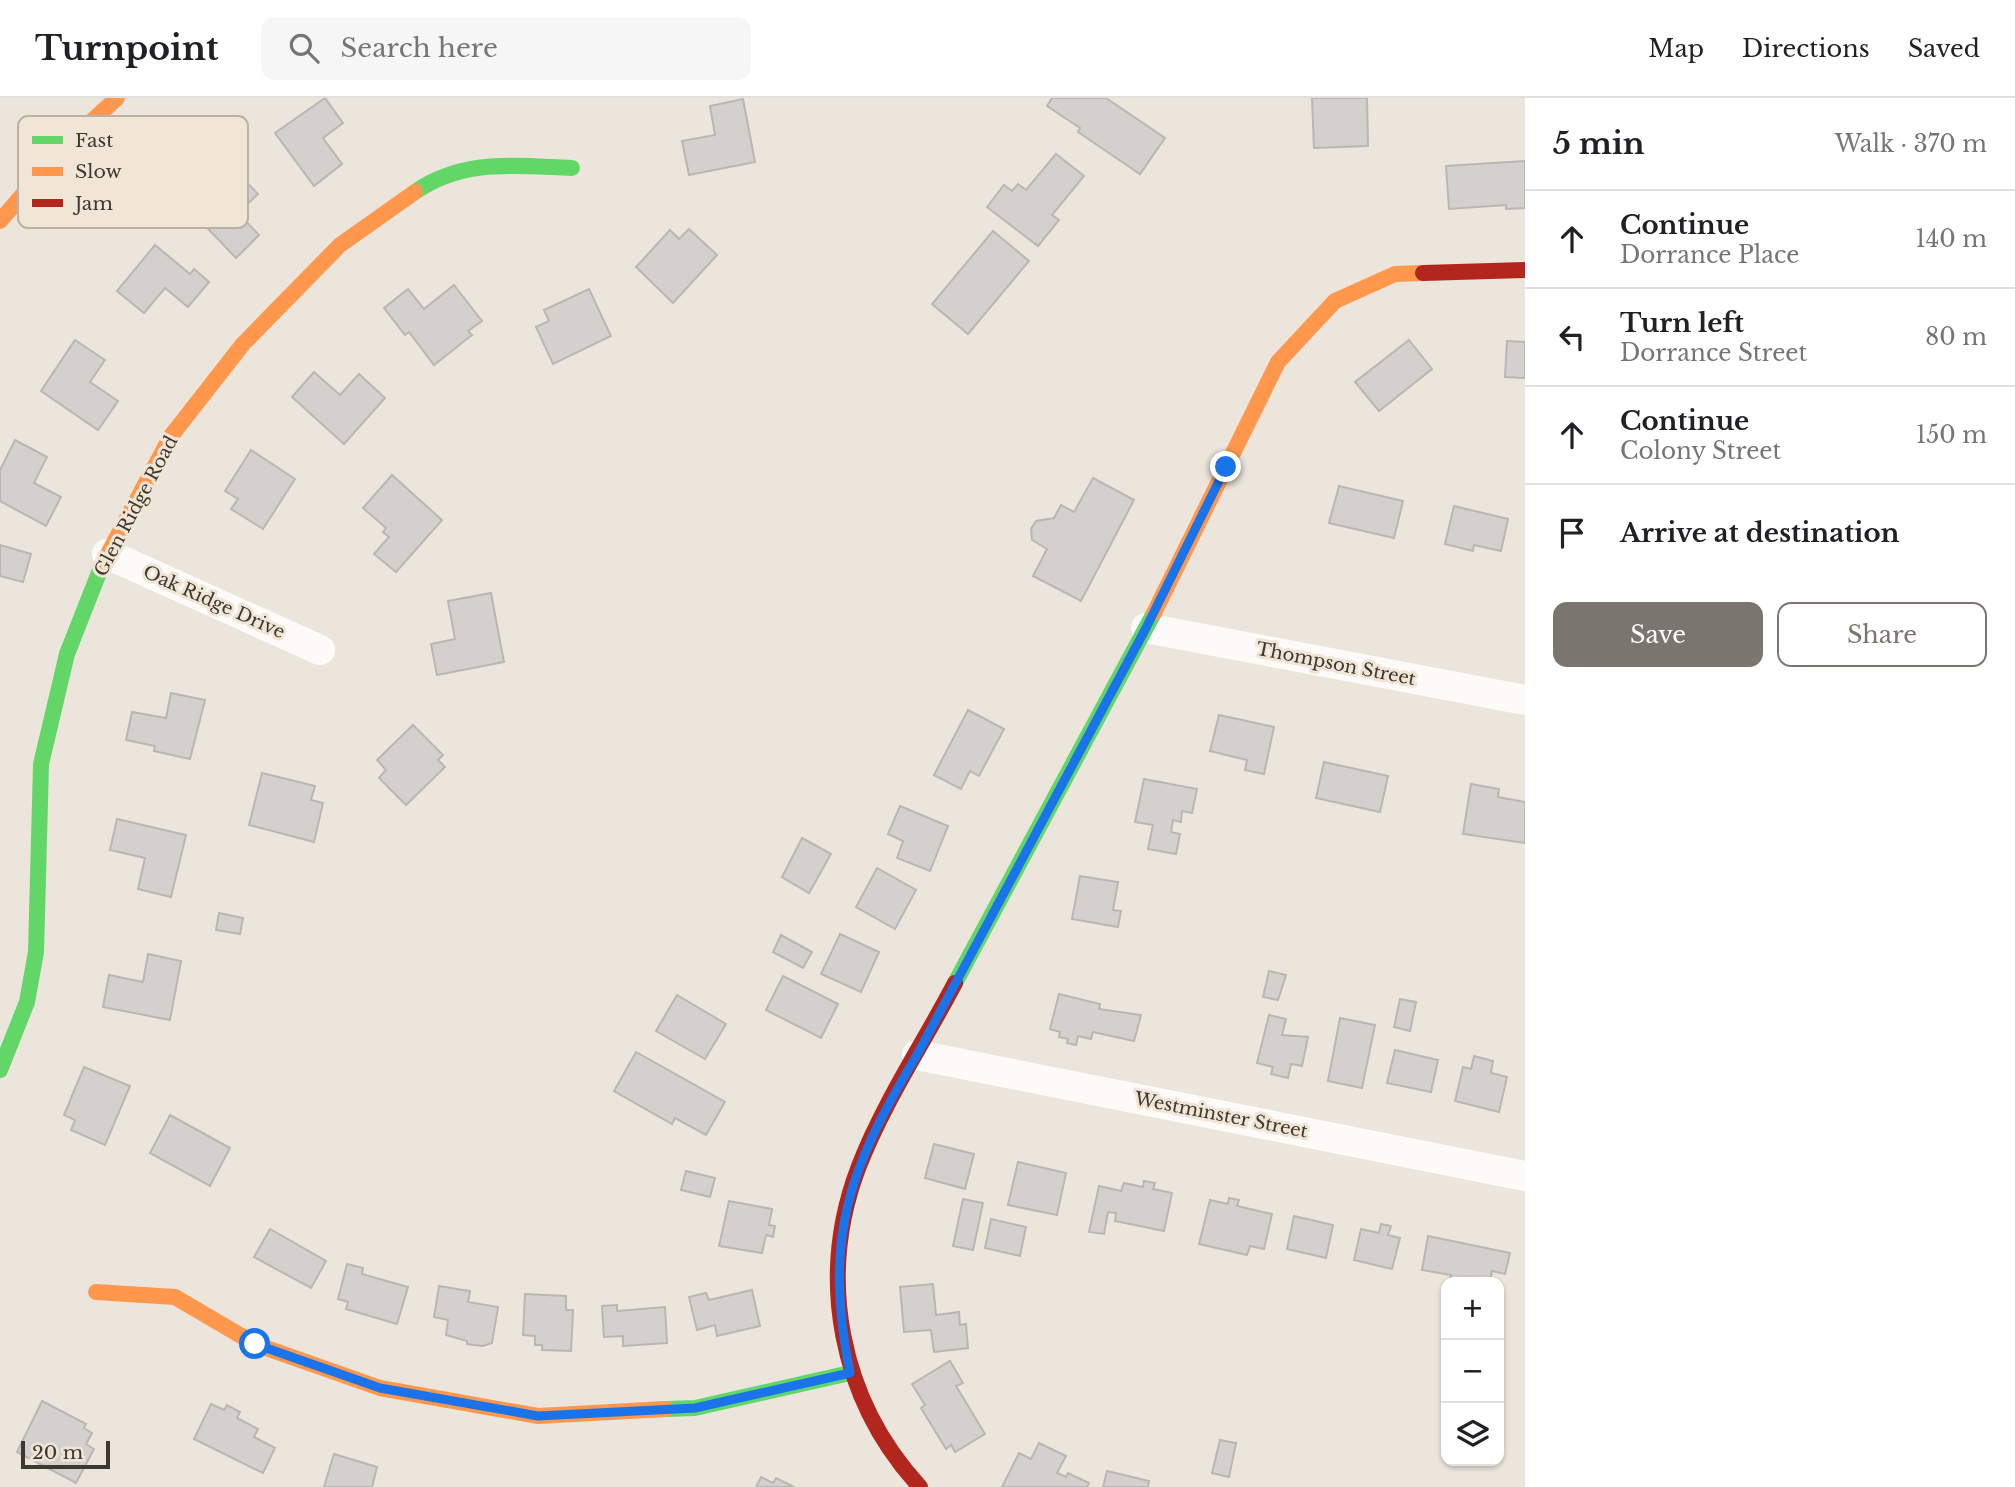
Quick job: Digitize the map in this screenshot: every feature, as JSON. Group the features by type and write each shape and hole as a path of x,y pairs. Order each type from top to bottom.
{"street":[{"name":"Glen Ridge Road","path":"0,1070 27,1002 36,952 41,764 67,654 107,554 172,436 243,344 340,245 432,180 480,165 572,168"},
{"path":"0,221 18,200"},
{"path":"920,1487 867,1414 850,1373 839,1319 839,1250 846,1209 880,1118 917,1055 1146,628 1278,362 1335,301 1395,274 1525,270"},
{"name":"Oak Ridge Drive","path":"107,554 320,650"},
{"name":"Thompson Street","path":"1146,628 1525,700"},
{"name":"Westminster Street","path":"917,1055 1525,1176"},
{"path":"96,1292 175,1297 255,1344 380,1388 538,1416 695,1408 850,1373"}],"building":[{"path":"325,98 343,123 323,138 342,164 314,186 275,133"},
{"path":"1052,98 1106,98 1165,138 1140,174 1078,132 1080,128 1047,106"},
{"path":"1312,98 1367,98 1368,146 1314,148"},
{"path":"743,99 755,162 689,175 682,141 715,135 710,106"},
{"path":"1056,154 1084,176 1052,215 1059,220 1038,246 987,207 1004,185 1012,191 1018,184 1026,190"},
{"path":"1525,161 1525,208 1506,209 1506,205 1449,209 1446,166"},
{"path":"248,184 258,194 248,204"},
{"path":"248,223 259,235 236,258 207,228 248,228"},
{"path":"689,229 717,255 673,303 636,267 670,230 679,239"},
{"path":"993,231 1029,261 968,334 932,304"},
{"path":"155,245 190,274 194,269 209,282 188,307 165,288 144,313 117,291"},
{"path":"454,285 482,321 468,331 472,335 434,365 409,332 405,335 384,308 408,289 424,309"},
{"path":"589,289 611,336 553,364 536,327 549,321 544,310"},
{"path":"75,340 105,360 90,382 118,401 98,430 41,391"},
{"path":"1409,340 1432,369 1379,411 1355,382"},
{"path":"1507,341 1525,342 1525,378 1505,377"},
{"path":"314,372 340,395 359,374 385,398 344,444 292,397"},
{"path":"15,440 47,457 34,483 61,497 46,526 0,501 0,470"},
{"path":"251,450 295,479 263,529 231,509 238,499 225,491"},
{"path":"392,475 442,520 396,572 374,554 389,537 383,532 386,528 363,508"},
{"path":"1093,478 1134,500 1081,601 1033,576 1047,549 1032,540 1031,529 1036,521 1054,518 1061,505 1074,512"},
{"path":"1339,486 1403,501 1394,538 1329,523"},
{"path":"1454,506 1508,519 1501,551 1474,545 1473,551 1445,544"},
{"path":"0,545 31,554 23,582 0,576"},
{"path":"491,593 504,662 437,675 431,644 455,639 448,601"},
{"path":"171,693 205,700 190,759 154,751 155,746 126,740 132,712 166,718"},
{"path":"968,710 1004,729 979,776 970,771 961,789 934,775"},
{"path":"1219,715 1274,727 1264,774 1245,770 1247,760 1210,751"},
{"path":"413,725 443,755 438,760 445,767 406,805 379,778 386,770 377,760"},
{"path":"1324,762 1388,776 1380,812 1316,798"},
{"path":"262,773 315,786 311,800 323,803 314,842 249,825"},
{"path":"1144,779 1197,789 1192,813 1182,811 1181,822 1173,820 1171,832 1180,834 1176,854 1148,849 1153,825 1135,822"},
{"path":"1471,784 1499,789 1498,797 1525,802 1525,843 1463,834"},
{"path":"900,806 948,826 930,871 897,858 903,841 888,834"},
{"path":"117,819 186,835 171,897 138,889 145,858 110,850"},
{"path":"802,838 831,854 809,893 782,877"},
{"path":"877,868 916,890 895,929 856,907"},
{"path":"1080,876 1118,882 1113,910 1121,911 1118,927 1072,919"},
{"path":"219,913 243,918 240,934 216,930"},
{"path":"840,934 879,952 861,992 821,974"},
{"path":"781,935 812,952 803,968 773,952"},
{"path":"148,954 181,961 170,1020 103,1007 109,975 143,982"},
{"path":"1269,971 1286,975 1278,1000 1263,997"},
{"path":"783,976 838,1004 821,1038 766,1010"},
{"path":"1059,994 1100,1004 1099,1009 1141,1015 1134,1041 1093,1032 1091,1039 1078,1036 1076,1045 1067,1043 1068,1039 1059,1037 1060,1032 1050,1029"},
{"path":"677,995 726,1024 705,1059 656,1031"},
{"path":"1400,999 1416,1002 1410,1031 1394,1027"},
{"path":"1269,1015 1286,1019 1282,1035 1308,1037 1302,1066 1291,1064 1288,1078 1271,1074 1273,1067 1257,1063"},
{"path":"1340,1018 1375,1025 1362,1088 1328,1081"},
{"path":"1395,1050 1438,1060 1431,1092 1387,1083"},
{"path":"636,1052 725,1102 706,1135 675,1118 672,1124 614,1091"},
{"path":"1474,1056 1493,1061 1491,1073 1507,1077 1499,1112 1455,1101 1463,1067 1471,1069"},
{"path":"84,1067 130,1086 105,1145 71,1130 75,1120 64,1115"},
{"path":"170,1115 230,1148 210,1186 150,1153"},
{"path":"934,1144 974,1154 965,1189 925,1178"},
{"path":"1018,1162 1066,1173 1057,1215 1008,1205"},
{"path":"686,1171 715,1178 710,1197 681,1190"},
{"path":"1144,1181 1155,1183 1153,1189 1172,1193 1164,1231 1115,1221 1116,1213 1108,1212 1104,1234 1089,1232 1099,1186 1121,1191 1124,1183 1143,1187"},
{"path":"1229,1198 1239,1200 1237,1206 1272,1214 1264,1249 1250,1246 1247,1255 1199,1244 1210,1200 1228,1204"},
{"path":"963,1199 983,1203 973,1250 953,1246"},
{"path":"729,1201 772,1209 769,1225 775,1226 773,1237 766,1235 762,1253 719,1246"},
{"path":"1294,1216 1333,1225 1326,1258 1287,1249"},
{"path":"991,1219 1026,1227 1020,1256 985,1248"},
{"path":"1381,1224 1391,1226 1388,1235 1400,1238 1392,1269 1354,1260 1361,1229 1379,1233"},
{"path":"270,1229 326,1261 311,1288 254,1257"},
{"path":"1428,1236 1510,1253 1505,1274 1492,1271 1491,1277 1450,1277 1422,1270"},
{"path":"347,1264 363,1268 362,1274 408,1287 397,1324 346,1309 348,1302 338,1299"},
{"path":"933,1284 936,1315 959,1312 960,1325 966,1324 968,1348 934,1352 931,1330 904,1332 900,1287"},
{"path":"439,1286 470,1291 468,1302 498,1307 492,1343 483,1346 467,1344 467,1341 446,1335 448,1320 434,1317"},
{"path":"752,1290 760,1326 717,1336 715,1325 697,1330 689,1297 706,1293 709,1300"},
{"path":"525,1294 566,1296 566,1310 573,1310 571,1351 542,1350 542,1345 535,1345 535,1336 523,1335"},
{"path":"617,1305 617,1311 665,1307 667,1343 623,1346 623,1336 604,1337 602,1306"},
{"path":"950,1361 963,1383 956,1386 985,1434 955,1452 951,1445 946,1449 921,1408 925,1405 912,1384"},
{"path":"42,1401 86,1424 84,1428 92,1433 86,1444 94,1449 76,1483 17,1452"},
{"path":"211,1404 224,1410 227,1405 240,1412 237,1418 258,1429 254,1437 275,1448 263,1473 194,1439"},
{"path":"1220,1440 1236,1443 1229,1477 1212,1473"},
{"path":"1039,1443 1066,1456 1057,1473 1066,1477 1068,1473 1089,1483 1087,1487 1002,1487 1019,1453 1031,1459"},
{"path":"334,1454 377,1467 372,1487 324,1487"},
{"path":"1107,1471 1149,1481 1148,1487 1103,1487"},
{"path":"761,1477 773,1483 776,1478 794,1487 756,1487"}],"traffic: fast":[{"path":"415,192 434,181 471,169 491,166 572,168"},
{"path":"0,1070 27,1002 36,952 41,764 67,654 102,565"},
{"path":"955,983 1154,613"},
{"path":"666,1409 695,1408 850,1373"}],"traffic: slow":[{"path":"97,116 117,98"},
{"path":"102,565 171,436 243,344 340,245 415,192"},
{"path":"0,221 18,200"},
{"path":"1154,613 1278,362 1335,301 1395,274 1423,273"},
{"path":"96,1292 175,1297 255,1344 380,1388 538,1416 666,1409"}],"traffic: jam":[{"path":"1423,273 1525,270"},
{"path":"920,1487 893,1453 871,1416 854,1377 843,1336 838,1294 839,1251 846,1208 869,1142 955,983"}],"route":[{"path":"255,1344 380,1388 538,1416 695,1408 850,1373 839,1319 839,1250 846,1209 861,1162 880,1118 917,1055 1146,628 1226,467"}]}
